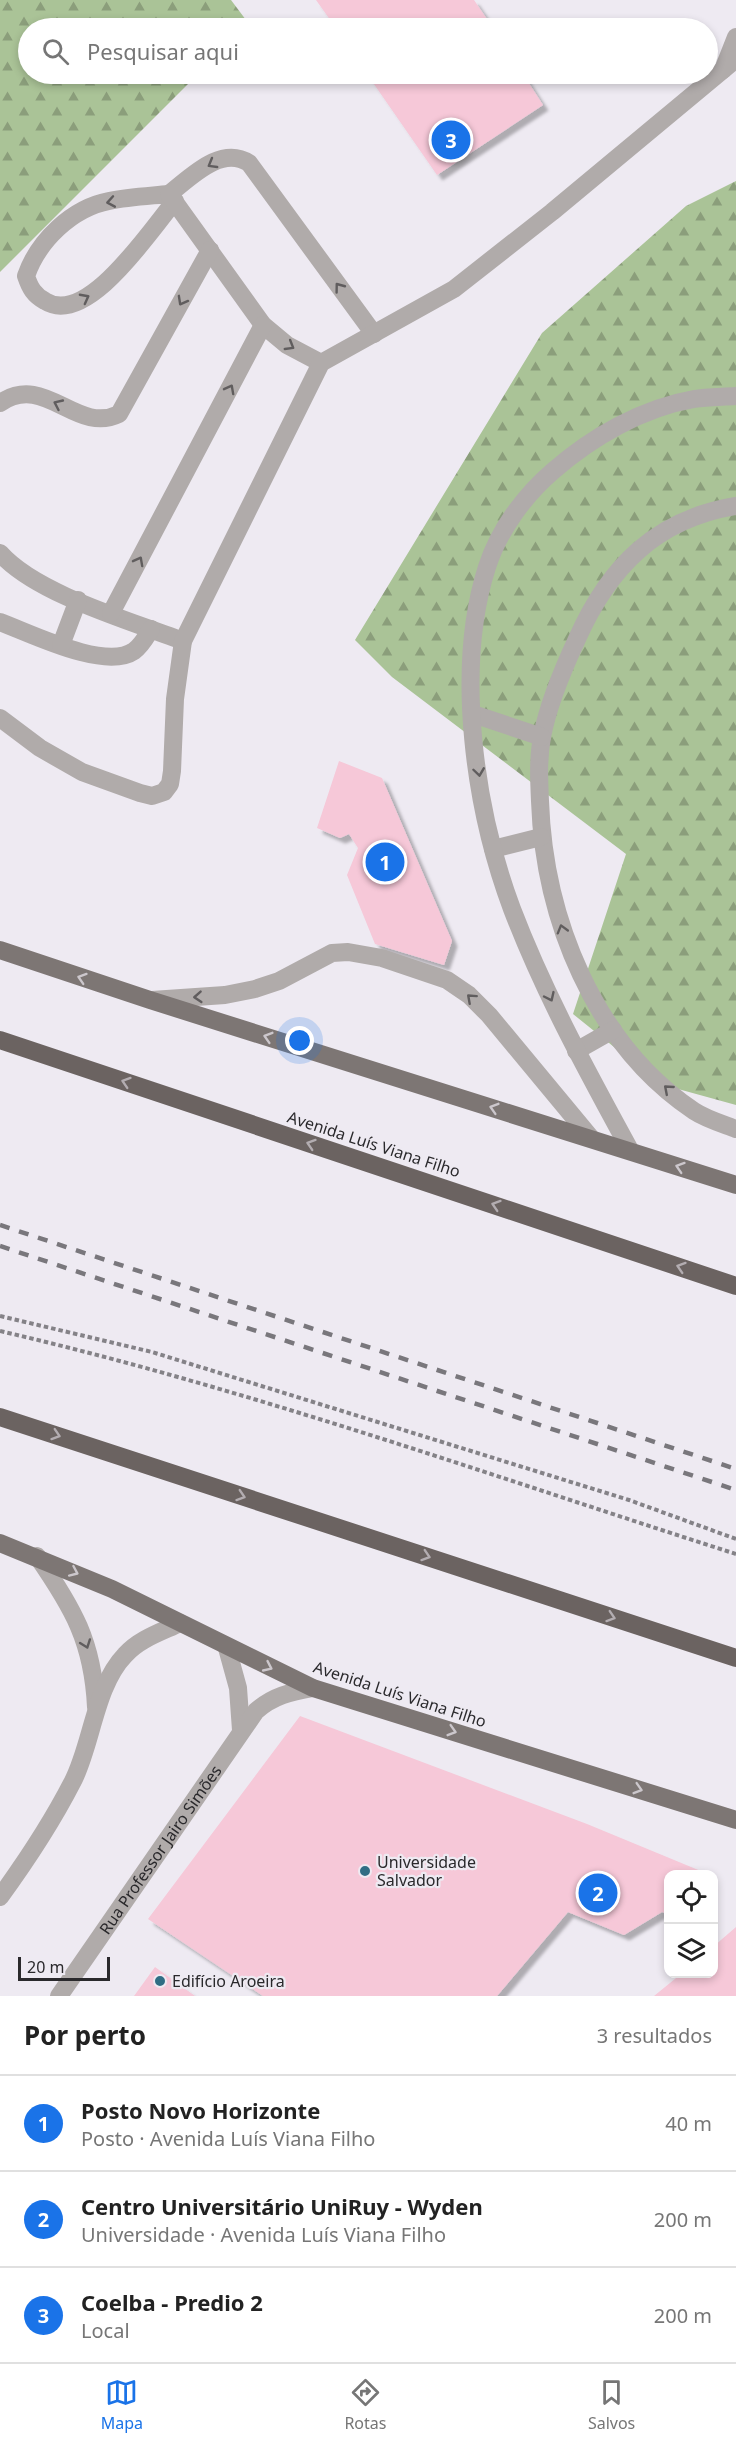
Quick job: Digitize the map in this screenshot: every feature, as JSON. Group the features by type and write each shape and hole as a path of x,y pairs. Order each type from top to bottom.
{"highway":[{"name":"Avenida Luís Viana Filho","path":"0,1040 736,1286"},
{"path":"0,1417 736,1658"}],"main road":[{"path":"0,950 150,1000 736,1185"},
{"name":"Avenida Luís Viana Filho","path":"0,1543 37,1556 313,1688 736,1820"}],"street":[{"path":"722,71 736,37"},
{"path":"718,74 736,59"},
{"path":"0,718 40,748 82,772 152,796 164,792 170,784 172,771 175,699 183,641 321,363 454,289 706,84"},
{"path":"172,197 108,201 74,216 55,231 39,250 26,276 35,296 51,305 64,307 84,301 100,289 172,197 197,173 228,156 239,157 249,163 374,334"},
{"path":"172,197 264,325 287,345 321,363"},
{"path":"0,403 15,394 28,393 46,398 89,418 102,420 119,414 210,250"},
{"path":"111,613 264,325"},
{"path":"630,1150 576,1051 531,956 493,849 480,778 473,714 472,656 475,613 487,565 510,520 536,486 570,456 604,433 643,414 693,399 736,396"},
{"path":"736,506 710,510 684,520 653,537 626,561 593,603 565,665 542,737 539,775 541,837 554,902 567,945 588,993 613,1030 653,1077 695,1112 736,1129"},
{"path":"0,553 11,566 42,586 183,641"},
{"path":"61,645 78,600"},
{"path":"0,622 61,645 113,657 132,652 142,643 151,628"},
{"path":"473,714 542,737"},
{"path":"493,849 541,837"},
{"path":"150,1000 225,995 255,989 279,981 332,953 348,952 382,958 447,980 469,995 489,1015 591,1138"},
{"path":"576,1051 613,1030"},
{"path":"37,1556 66,1598 89,1649 94,1672 96,1711"},
{"path":"0,1897 29,1858 74,1779 96,1711 123,1656 153,1635 180,1623"},
{"path":"226,1648 238,1688 241,1730"},
{"name":"Rua Professor Jairo Simões","path":"59,1996 241,1730 269,1700 286,1693 313,1688"}],"path":[{"path":"0,1316 152,1352 629,1500 736,1539"},
{"path":"0,1331 124,1361 235,1392 736,1554"}],"green space":[{"path":"0,0 231,0 244,18 18,18 18,84 188,84 0,272"},
{"path":"736,181 736,1105 660,1084 573,1014 626,854 392,677 355,640 542,333 686,206"}],"building":[{"path":"316,0 474,0 486,18 329,18"},
{"path":"374,84 529,84 543,105 437,175"},
{"path":"339,761 382,778 452,941 444,965 375,944 347,875 358,848 349,834 340,838 317,828"},
{"name":"Universidade Salvador","path":"300,1716 587,1824 698,1870 664,1870 664,1913 624,1935 568,1912 497,1996 263,1996 148,1919"},
{"path":"736,1927 736,1996 654,1996 676,1978 718,1978 718,1943"},
{"name":"Edifício Aroeira","path":"155,1967 195,1996 134,1996"}],"railway":[{"path":"0,1225 736,1469"},
{"path":"0,1246 736,1490"}],"place":[{"name":"Coelba - Predio 2","path":"451,140"},
{"name":"Posto Novo Horizonte","path":"385,862"},
{"name":"Universidade Salvador","path":"365,1871"},
{"name":"Centro Universitário UniRuy - Wyden","path":"598,1893"},
{"name":"Edifício Aroeira","path":"160,1981"}]}
